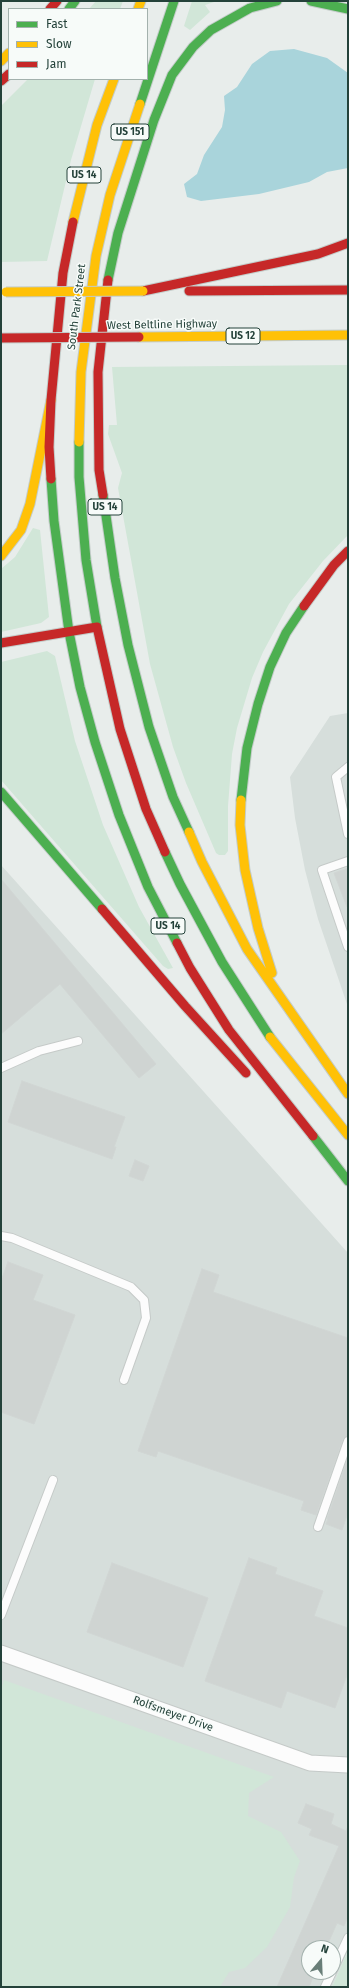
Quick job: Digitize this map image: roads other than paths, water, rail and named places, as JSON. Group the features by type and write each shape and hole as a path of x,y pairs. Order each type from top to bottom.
{"main road":[{"name":"South Park Street","path":"148,80 174,1"},
{"name":"US 14","path":"277,1 250,8 211,30 193,47 172,75 154,120 118,233 109,275 98,372 100,470 115,578 128,645 149,727 173,797 202,862 247,949 348,1094"},
{"path":"311,1 348,9"},
{"name":"South Park Street","path":"69,632 54,520 49,447 51,400 63,273 69,239 85,168 97,125 114,80"},
{"name":"South Park Street","path":"97,627 86,560 79,477 79,411 82,372 96,256 110,195 148,80"},
{"path":"143,291 318,254 348,243"},
{"path":"3,292 348,290"},
{"name":"West Beltline Highway","path":"1,338 348,335"},
{"path":"1,556 21,530 30,504 51,400"},
{"path":"279,997 258,928 245,870 241,818 241,788 247,748 258,704 270,667 286,633 334,565 348,551"},
{"path":"1,643 97,627"},
{"name":"US 14","path":"97,627 120,729 146,809 180,884 222,962 264,1029 348,1135"},
{"name":"US 14","path":"69,632 80,687 95,742 119,815 152,894 190,968 229,1030 348,1180"},
{"path":"1,792 185,1006 253,1081"},
{"path":"280,1109 348,1184"}],"street":[{"name":"Rolfsmeyer Drive","path":"1,1653 310,1763 348,1765"}],"lane":[{"path":"348,767 336,777 348,834"},
{"path":"348,861 322,870 348,947"},
{"path":"1,1068 39,1051 78,1042"},
{"path":"1,1236 12,1238 131,1287 144,1300 146,1318 124,1380"},
{"path":"318,1527 348,1441"},
{"path":"1,1615 53,1480"},
{"path":"341,1953 348,1938"}],"water":[{"path":"294,49 327,58 348,73 348,168 327,172 309,182 259,194 201,201 187,197 184,184 197,174 204,155 222,127 225,110 224,96 237,87 252,64 270,51"}]}
